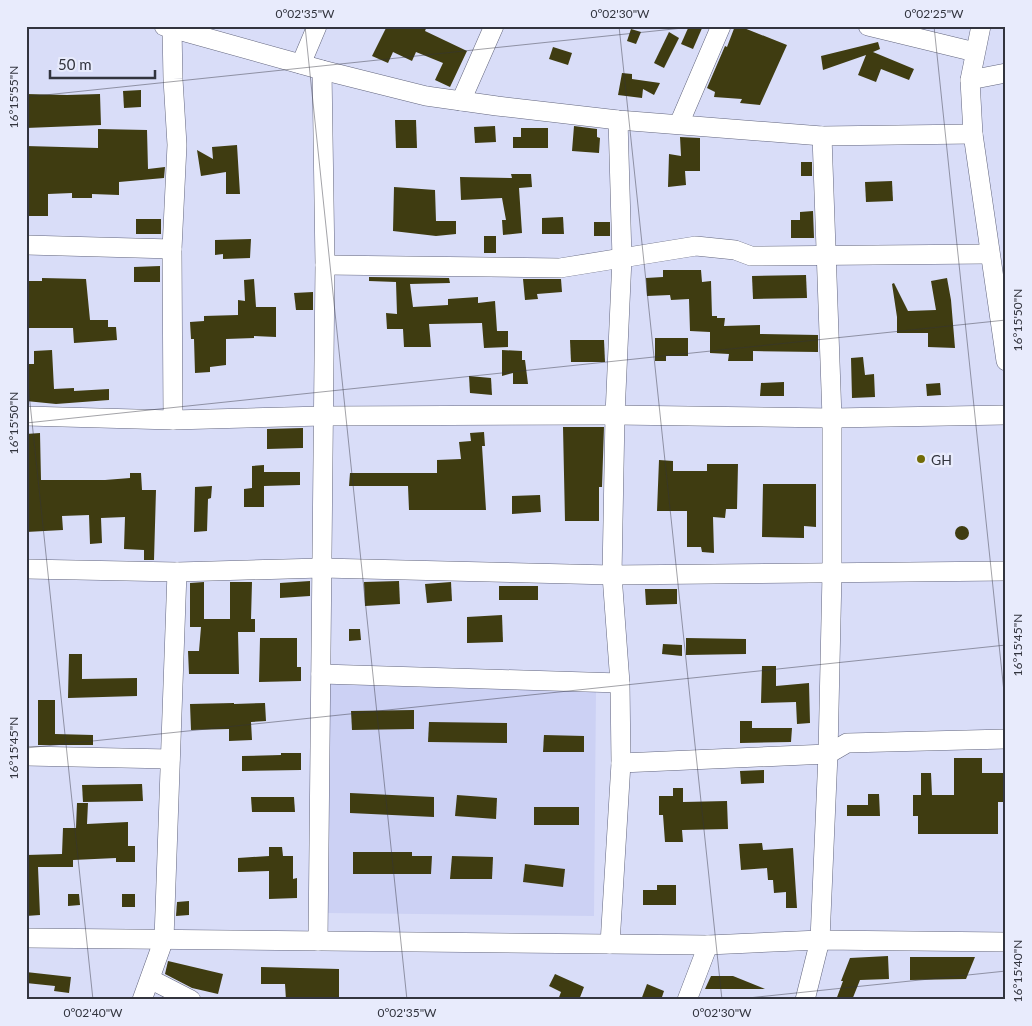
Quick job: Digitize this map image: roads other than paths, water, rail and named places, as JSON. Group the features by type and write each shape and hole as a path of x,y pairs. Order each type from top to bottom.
{"street":[{"path":"301,64 317,26"},
{"path":"461,101 494,26"},
{"path":"679,124 721,26"},
{"path":"868,26 975,52"},
{"path":"982,26 970,80 973,134 1006,361"},
{"path":"173,420 172,249 177,145 168,27 322,70 426,96 461,101 618,120 822,136 973,134"},
{"path":"318,941 325,265 322,70"},
{"path":"970,80 1006,73"},
{"path":"610,944 621,763 620,683 612,575 615,416 622,258 618,120"},
{"path":"805,1000 820,940 828,754 832,574 832,418 822,136"},
{"path":"26,245 172,249"},
{"path":"325,265 560,268 696,246 735,250 751,256 989,254"},
{"path":"26,416 173,420 323,416 832,418 1006,415"},
{"path":"26,569 177,572 322,568 612,575 1006,572"},
{"path":"142,1000 164,940 177,572"},
{"path":"321,674 620,683"},
{"path":"621,763 828,754 847,743 1006,739"},
{"path":"26,756 170,759"},
{"path":"26,938 708,945 820,940 1006,942"},
{"path":"687,1000 708,945"},
{"path":"150,979 191,1000"}],"place":[{"name":"GH","path":"921,459"}]}
